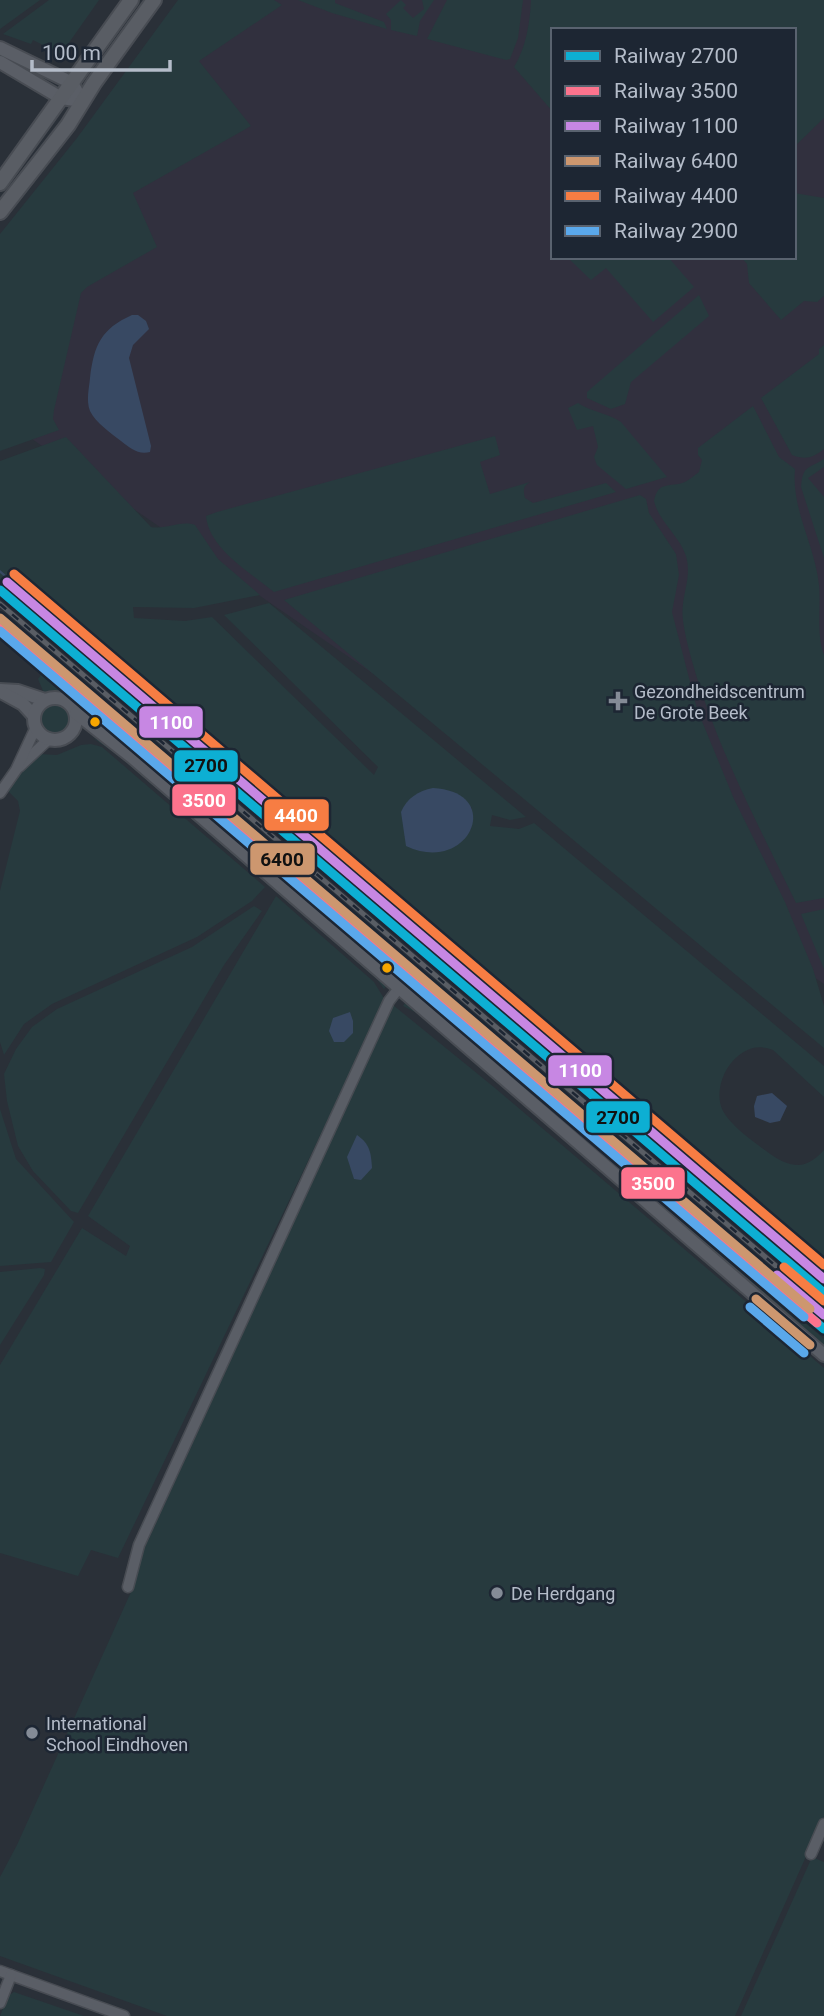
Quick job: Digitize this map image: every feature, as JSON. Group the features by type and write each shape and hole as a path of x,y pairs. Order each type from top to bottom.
{"main road":[{"path":"0,183 131,0"},
{"path":"0,212 68,125 153,0"}],"street":[{"path":"0,48 72,83 82,101"},
{"path":"0,62 61,98 82,101"},
{"path":"0,691 18,691 45,700 64,699 76,713 110,739 824,1355"},
{"path":"0,691 23,704 41,735 49,739 56,740 82,733 110,739"},
{"path":"16,770 40,704 45,700"},
{"path":"69,735 76,725 76,713"},
{"path":"0,793 16,770 49,739"},
{"path":"128,1587 145,1532 389,1001 399,988"},
{"path":"811,1854 824,1824"},
{"path":"0,1971 124,2016"},
{"path":"0,2003 11,1975"}],"shaded area":[{"name":"Gezondheidscentrum De Grote Beek","path":"245,0 716,0 564,28 551,28 551,259 796,259 796,36 824,48 824,984 0,417 0,399 162,61"}],"green space":[{"path":"0,0 40,0 0,29"},
{"path":"49,0 99,0 61,54 33,40 31,44 3,34"},
{"path":"178,0 274,0 282,5 199,61 251,126 133,193 157,247 81,293 54,410 53,419 59,430 0,451 0,234 77,138"},
{"path":"298,0 335,0 335,3 384,22 387,29 332,13"},
{"path":"401,0 406,5 403,8 413,18 424,9 422,0 434,0 420,21 417,36 391,30 391,20 386,14"},
{"path":"447,0 523,0 518,38 510,59 427,39"},
{"path":"531,0 824,0 824,118 796,145 796,28 551,28 551,110 514,67 522,52"},
{"path":"796,193 824,198 824,296 817,302 804,301 781,320 749,283 747,264 743,259 796,259"},
{"path":"569,259 670,259 694,287 653,322 606,268 591,280"},
{"path":"699,295 709,316 631,382 625,404 611,409 587,398 587,392"},
{"path":"824,345 824,449 809,457 797,457 792,455 761,398 819,354 819,349"},
{"path":"578,403 621,422 667,477 626,489 597,465 594,457 598,447 593,426 577,430 568,408"},
{"path":"753,406 779,457 795,469 796,498 819,585 819,629 824,655 824,898 796,903 736,778 709,713 684,625 683,609 688,575 686,556 679,541 660,516 654,501 662,487 685,482 699,472 702,460 698,455 698,448"},
{"path":"495,436 500,455 480,462 490,494 530,482 524,493 525,498 533,503 606,483 616,492 274,592 232,559 209,528 206,516 217,512"},
{"path":"66,437 151,527 195,525 218,559 260,595 194,608 133,607 134,618 185,621 212,617 374,775 378,767 224,615 269,603 526,817 510,820 492,815 490,826 519,829 534,823 824,1066 824,1097 773,1050 759,1047 750,1049 738,1056 728,1067 719,1097 723,1111 734,1125 771,1155 796,1165 815,1159 824,1150 824,1284 0,582 0,461","holes":["453,793 472,808 471,830 404,837"]},
{"path":"824,459 824,467 808,478 824,497 824,558 801,487 805,471"},
{"path":"640,495 646,499 649,513 676,554 679,575 672,612 697,709 734,799 785,902 813,969 824,1006 824,1048 284,600"},
{"path":"20,649 824,1339 824,1348 396,978 388,968 386,970 119,739 79,710 66,696 44,693 38,679 43,672 19,652"},
{"path":"55,704 66,708 70,719 66,730 55,734 44,730 40,719 44,708"},
{"path":"93,738 111,746 387,985 384,989 377,979 119,756"},
{"path":"81,745 102,747 265,887 252,901 197,937 52,1004 24,1024 4,1055 0,1042 0,891 20,811 18,801 7,790 20,772 39,754 57,755"},
{"path":"276,896 374,982 385,1000 118,1558 91,1550 78,1576 0,1553 0,1365 82,1228 126,1256 130,1246 88,1216"},
{"path":"254,906 262,911 224,965 78,1213 71,1211 33,1171 18,1146 7,1101 4,1074 16,1049 32,1027 57,1009 192,947"},
{"path":"824,909 824,969 801,914"},
{"path":"405,1003 414,1008 824,1364 417,1013 403,1006"},
{"name":"De Herdgang","path":"393,1005 495,1088 824,1368 824,1816 735,2016 167,2016 0,1956 0,1877 131,1592 145,1547"},
{"path":"0,1109 16,1159 74,1222 51,1262 0,1266"},
{"path":"45,1269 44,1275 0,1345 0,1272"},
{"path":"812,1857 824,1862 824,2016 741,2016"},
{"path":"14,1992 84,2016 0,2016 8,1996"}],"water":[{"path":"132,315 138,315 146,321 149,329 133,345 129,358 151,446 150,452 146,453 131,448 104,428 90,411 88,403 94,356 101,339 113,326"},
{"path":"0,570 370,887 0,573"},
{"path":"433,788 455,793 468,803 473,816 471,830 461,842 447,850 428,852 406,846 401,812 414,796"},
{"path":"390,904 627,1104 625,1106"},
{"path":"350,1012 353,1033 344,1042 334,1042 329,1031 333,1018"},
{"path":"772,1093 787,1106 780,1121 770,1123 755,1117 754,1106 757,1096"},
{"path":"357,1135 367,1145 372,1163 372,1168 361,1180 354,1179 347,1157"}],"railway":[{"path":"0,604 824,1307"}],"rail line":[{"name":"4400","path":"14,574 824,1265"},
{"name":"1100","path":"7,582 824,1279"},
{"name":"2700","path":"0,590 824,1293"},
{"name":"6400","path":"0,618 810,1309"},
{"name":"3500","path":"0,626 817,1323"},
{"name":"2900","path":"0,631 804,1317"},
{"name":"4400","path":"784,1267 824,1301"},
{"name":"1100","path":"777,1275 824,1315"},
{"name":"2700","path":"770,1283 824,1329"},
{"name":"6400","path":"756,1299 810,1345"},
{"name":"2900","path":"750,1307 804,1353"}],"place":[{"name":"Gezondheidscentrum De Grote Beek","path":"618,701"},
{"name":"De Herdgang","path":"497,1593"},
{"name":"International School Eindhoven","path":"32,1733"}]}
